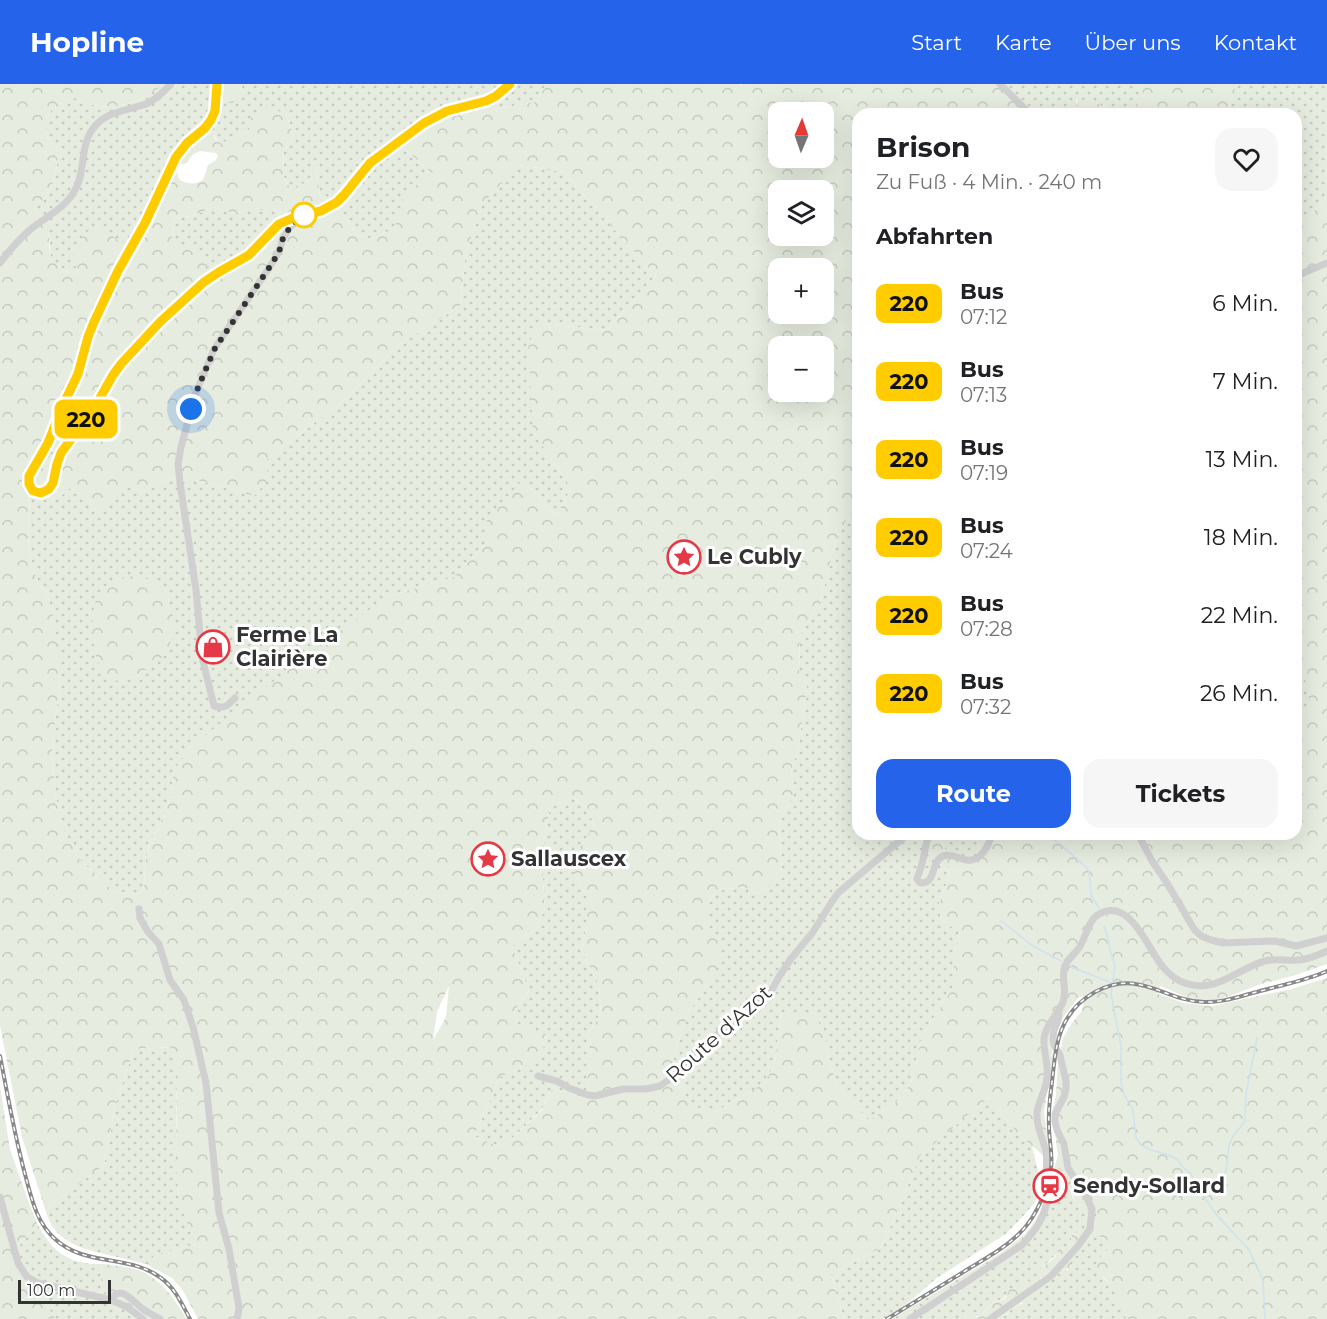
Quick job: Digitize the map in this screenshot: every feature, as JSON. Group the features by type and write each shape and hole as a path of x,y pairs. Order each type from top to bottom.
{"street":[{"path":"0,263 30,230 72,196 79,181 85,143 96,125 114,114 150,102 171,84"},
{"path":"218,84 215,111 211,120 176,157 94,322 78,374 48,443 29,476 32,490 41,493 49,489 53,483 61,453 99,400 121,364 161,321 204,282 244,258 279,224 321,211 337,202 370,163 424,123 447,111 486,101 510,84"},
{"path":"1000,84 1024,108"},
{"path":"235,698 227,706 221,708 214,706 202,657 196,590 178,464 180,447 195,395 214,350 279,252 283,238 290,227 304,215"},
{"path":"1302,273 1327,263"},
{"name":"Route d'Azot","path":"538,1076 557,1081 568,1089 595,1096 623,1089 652,1088 665,1083 698,1049 765,998 838,893 901,840"},
{"path":"927,840 917,879 920,883 928,882 936,863 943,856 950,855 966,860 976,859 986,850 990,840"},
{"path":"1141,840 1191,925 1201,936 1223,943 1275,941 1296,946 1327,938"},
{"path":"139,909 140,918 148,932 159,944 170,980 184,1000 193,1027 206,1083 219,1214 229,1249 239,1308 237,1319"},
{"path":"910,1319 1022,1245 1036,1229 1046,1210 1046,1151 1038,1127 1037,1111 1046,1089 1047,1079 1048,1065 1044,1037 1065,995 1064,967 1083,942 1091,921 1097,915 1111,911 1129,917 1165,969 1179,980 1195,986 1216,984 1266,960 1302,960 1327,951"},
{"path":"990,1319 1051,1276 1090,1229 1092,1209 1068,1168 1064,1144 1055,1122 1055,1114 1064,1097 1066,1081 1053,1038 1059,1011"},
{"path":"0,1197 18,1263 27,1277 38,1283 111,1300 127,1307 143,1319"},
{"path":"111,1300 114,1295 122,1293 145,1311 160,1319"}],"green space":[{"path":"0,84 164,84 141,98 116,106 98,106 75,98 60,104 47,118 48,138 58,153 56,172 45,198 31,202 30,205 40,214 47,226 54,262 63,270 76,274 78,273 74,254 89,230 100,229 129,243 156,205 178,161 194,140 203,133 213,130 215,139 222,143 246,133 251,127 251,118 264,105 286,114 294,137 284,152 283,175 290,188 308,182 316,167 320,195 347,218 356,234 372,239 395,228 403,197 424,178 433,174 398,143 444,114 485,103 495,109 536,102 547,84 1000,84 1024,108 852,108 852,509 836,540 821,599 800,636 799,671 807,687 798,750 791,770 794,792 779,823 782,876 759,894 744,887 717,890 707,905 707,926 723,945 714,976 689,1011 673,1057 687,1101 710,1115 765,1083 775,1062 781,1012 818,1016 820,1029 827,1035 825,1045 837,1086 869,1121 898,1100 911,1083 922,1036 954,986 954,953 960,932 943,922 938,907 950,873 931,856 922,840 942,840 942,845 953,859 976,862 979,845 977,840 1302,840 1302,714 1309,711 1308,691 1302,676 1302,224 1327,197 1327,964 1211,1001 1184,996 1160,986 1158,994 1184,1003 1212,1006 1291,989 1327,978 1327,1319 1126,1319 1124,1306 1117,1298 1117,1290 1096,1271 1096,1263 1110,1246 1106,1240 1095,1235 1092,1230 1096,1219 1096,1209 1076,1203 1063,1172 1055,1165 1058,1156 1052,1112 1056,1095 1058,1061 1063,1038 1081,1012 1084,1004 1083,995 1077,999 1061,1020 1052,1048 1053,1058 1044,1112 1050,1161 1018,1134 989,1097 920,1156 882,1247 831,1274 844,1319 198,1319 182,1289 172,1278 148,1265 154,1255 196,1244 178,1191 176,1173 177,1083 173,1047 134,1049 116,1103 104,1165 54,1202 46,1212 22,1137 0,1026","holes":["200,151 216,153 218,156 208,165 203,180 197,183 180,180 177,171 179,165 187,163 192,155","519,165 563,172 656,276 607,330 542,324 528,343 533,431 571,489 556,516 523,479 484,524 488,541 454,577 386,597 242,705 194,745 174,769 170,799 158,829 149,842 144,887 138,895 113,891 80,860 62,827 55,791 52,752 60,679 57,638 49,600 37,581 31,559 28,538 30,497 59,498 70,488 88,498 92,506 100,512 111,503 119,491 130,487 143,492 169,479 186,477 254,496 268,480 267,459 348,397 397,346 460,306 466,252 483,203","214,207 234,214 270,207 281,212 258,242 240,258 206,278 208,265 199,250 186,244 181,247 172,238 175,218 192,216","573,797 590,813 594,826 569,863 586,896 586,930 581,950 599,985 601,1013 588,1034 592,1047 585,1099 570,1092 551,1091 542,1110 515,1136 499,1147 474,1136 500,1077 540,1059 547,1035 519,1026 514,1011 529,991 512,946 536,930 545,908 544,841 550,807","449,986 446,1017 433,1040 437,1012"]},
{"path":"164,84 217,84 242,90 241,84 547,84 536,102 495,109 398,143 434,175 399,214 395,228 372,239 356,234 347,218 320,195 316,168 308,182 291,189 283,175 284,152 294,137 286,114 251,127 246,133 223,143 218,142 214,132 187,147 156,205 129,243 125,244 96,228 88,232 75,264 78,273 62,269 51,259 49,234 37,210 30,207 31,202 45,198 56,172 58,153 46,131 49,114 60,104 75,98 98,106 125,104 149,94"},
{"path":"217,84 241,84 239,98 230,103 221,101 217,92"},
{"path":"1000,84 1140,84 1144,97 1134,108 1105,108 1096,102 1077,99 1075,108 1024,108"},
{"path":"1140,84 1237,84 1228,108 1134,108 1144,97"},
{"path":"1237,84 1327,84 1327,197 1302,224 1302,108 1228,108"},
{"path":"1078,99 1096,102 1105,108 1076,108"},
{"path":"519,165 563,172 656,276 607,330 542,324 533,431 571,489 556,516 523,479 488,541 454,577 386,597 174,769 170,799 158,829 149,842 144,887 138,895 113,891 80,860 62,828 55,791 52,752 60,679 49,600 37,581 31,559 28,538 30,497 59,498 70,488 88,498 92,506 111,503 118,491 130,487 143,492 169,479 186,477 254,496 267,480 267,459 348,397 397,346 460,306 466,252 483,202","holes":["168,598 173,635 138,675 119,682"]},
{"path":"214,207 234,214 270,207 281,212 258,242 240,258 206,279 172,238 175,218 192,216"},
{"path":"852,509 852,840 922,840 931,856 950,873 938,907 943,922 960,931 954,953 954,986 922,1036 911,1083 898,1100 869,1121 837,1086 825,1045 781,1012 775,1062 765,1083 710,1115 687,1101 673,1057 689,1011 714,976 707,926 707,905 717,890 744,887 759,894 782,876 779,823 794,792 791,770 798,750 807,687 799,672 800,636 821,599 836,540"},
{"path":"129,576 149,579 158,584 168,598 174,635 164,656 138,675 119,682 103,672 99,664 92,629 93,617 98,595 103,588"},
{"path":"1302,676 1309,691 1309,711 1303,715"},
{"path":"573,797 590,813 594,827 569,863 586,896 586,930 581,950 599,985 601,1013 588,1034 592,1047 585,1100 570,1092 551,1091 542,1109 515,1136 499,1147 474,1136 500,1077 539,1059 547,1036 519,1026 514,1011 529,991 512,946 536,930 545,908 544,841 550,807"},
{"path":"942,840 977,840 979,845 976,862 953,859 942,845"},
{"path":"174,1047 177,1076 178,1194 196,1244 155,1255 148,1265 95,1252 74,1244 57,1232 46,1212 54,1202 104,1165 116,1103 134,1049"},
{"path":"0,1086 10,1149 37,1223 15,1251 55,1319 0,1319"},
{"path":"989,1097 1018,1134 1032,1146 1043,1191 1007,1233 937,1278 903,1307 883,1319 844,1319 831,1274 882,1247 920,1156"},
{"path":"1055,1165 1063,1172 1073,1198 1080,1205 1096,1209 1096,1219 1092,1230 1109,1242 1110,1246 1102,1255 1102,1277 1115,1286 1117,1298 1124,1306 1126,1319 997,1319 1023,1303 1005,1295 1005,1298 994,1302 979,1317 965,1313 966,1319 892,1319 1001,1253 1025,1234 1043,1206","holes":["1075,1233 1068,1270 1059,1270 1051,1277 1040,1279 1039,1270 1070,1244 1072,1235"]},
{"path":"37,1223 48,1241 62,1254 80,1262 102,1264 101,1290 153,1319 55,1319 15,1251"},
{"path":"1079,1231 1083,1232 1085,1242 1071,1250 1070,1269 1059,1270 1051,1277 1038,1278 1039,1270 1061,1249 1070,1244 1072,1235"},
{"path":"102,1264 131,1268 149,1275 164,1288 187,1319 153,1319 101,1290"},
{"path":"1025,1280 1031,1282 1028,1296 1005,1315 996,1319 966,1319 965,1313 968,1310 972,1310 976,1317 979,1317 994,1302 1005,1299 1010,1289"}],"waterway":[{"path":"1054,840 1086,867 1089,872 1091,895 1099,908"},
{"path":"1001,921 1033,946 1061,961"},
{"path":"1104,926 1115,966 1111,994 1121,1046 1121,1082 1124,1094 1133,1110 1136,1138 1141,1145 1177,1159 1191,1174 1216,1214 1249,1250 1263,1280 1265,1319"},
{"path":"1071,967 1112,983"},
{"path":"1205,1196 1211,1186 1223,1178 1229,1145 1245,1121 1246,1094 1257,1038"}],"railway":[{"path":"887,1319 1002,1248 1018,1235 1032,1218 1044,1194 1051,1168 1049,1110 1058,1043 1066,1020 1083,1000 1111,985 1125,983 1138,984 1189,1000 1217,1001 1302,980 1327,971"},
{"path":"0,1056 22,1163 33,1203 49,1233 67,1248 80,1254 136,1266 161,1278 174,1291 190,1319"}],"bus line":[{"name":"220","path":"217,84 215,111 211,120 176,157 94,322 78,374 48,443 28,478 33,491 41,493 49,489 53,483 61,453 96,405 121,364 161,321 204,282 249,255 279,224 295,217 314,214 337,202 370,163 424,123 447,111 486,101 510,84"}],"place":[{"name":"Le Cubly","path":"684,557"},
{"name":"Ferme La Clairière","path":"213,647"},
{"name":"Sallauscex","path":"488,859"},
{"name":"Sendy-Sollard","path":"1050,1186"}],"route":[{"path":"191,409 214,350 279,252 283,238 290,227 304,215"}]}
